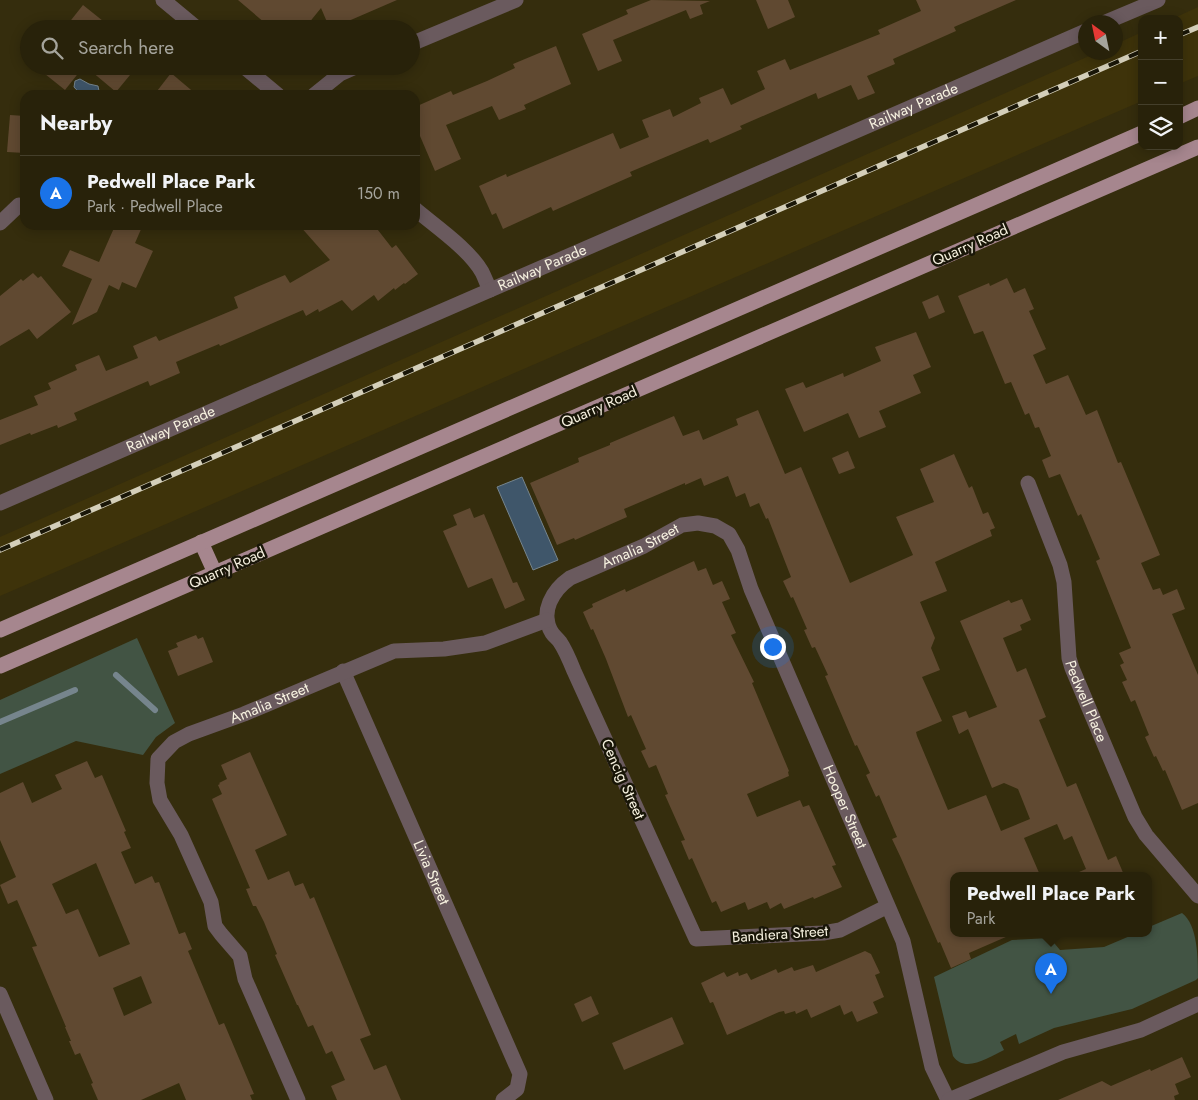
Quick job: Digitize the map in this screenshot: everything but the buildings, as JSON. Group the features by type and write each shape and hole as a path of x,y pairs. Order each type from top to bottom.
{"main road":[{"path":"1183,115 1198,108"},
{"path":"0,630 1138,135"},
{"name":"Quarry Road","path":"0,666 1198,147"},
{"path":"201,542 215,573"}],"street":[{"path":"162,0 187,20"},
{"path":"420,40 516,0"},
{"path":"1123,15 1158,0"},
{"name":"Railway Parade","path":"0,503 1078,34"},
{"path":"254,75 272,90"},
{"path":"320,90 339,75"},
{"path":"0,223 19,205"},
{"path":"420,213 475,262 490,290"},
{"name":"Pedwell Place","path":"1028,483 1062,574 1069,658 1079,687 1135,817 1146,835 1198,896"},
{"name":"Amalia Street","path":"298,1100 245,979 240,956 215,926 211,902 181,835 160,800 157,782 158,760 174,742 189,734 244,714 394,650 444,649 485,644 547,620 551,597 559,586 570,578 644,546 682,526 698,523 715,526"},
{"name":"Hooper Street","path":"715,526 729,534 738,550 751,589 903,941 932,1067 948,1100"},
{"name":"Cencig Street","path":"547,620 552,632 561,643 696,940"},
{"name":"Livia Street","path":"343,671 520,1074 517,1089 502,1100"},
{"name":"Bandiera Street","path":"696,940 823,933 840,930 888,906"},
{"path":"0,994 46,1100"},
{"path":"948,1100 1063,1052 1141,1030 1198,1004"}],"shaded area":[{"path":"1198,7 1198,76 1183,82 1183,15 1181,15"},
{"path":"1138,34 1138,103 0,596 0,537 1080,60 1123,60 1123,41"}],"green space":[{"path":"137,638 175,723 156,737 143,755 76,741 0,774 0,700"},
{"path":"1182,913 1187,918 1196,943 1198,978 1196,980 1132,1009 1054,1028 1019,1044 1016,1034 1000,1042 1004,1050 984,1060 964,1064 953,1056 934,977 1012,940 1050,938 1060,950 1104,947 1128,937 1152,937 1152,926"}],"water":[{"path":"80,79 98,86 99,90 76,90 74,87 75,81"},
{"path":"522,477 558,560 533,570 497,487"}],"waterway":[{"path":"116,675 155,710"},
{"path":"0,722 75,690"}],"railway":[{"path":"1183,33 1198,27"},
{"path":"0,550 1138,53"}],"place":[{"name":"Pedwell Place Park","path":"1051,994"}]}
